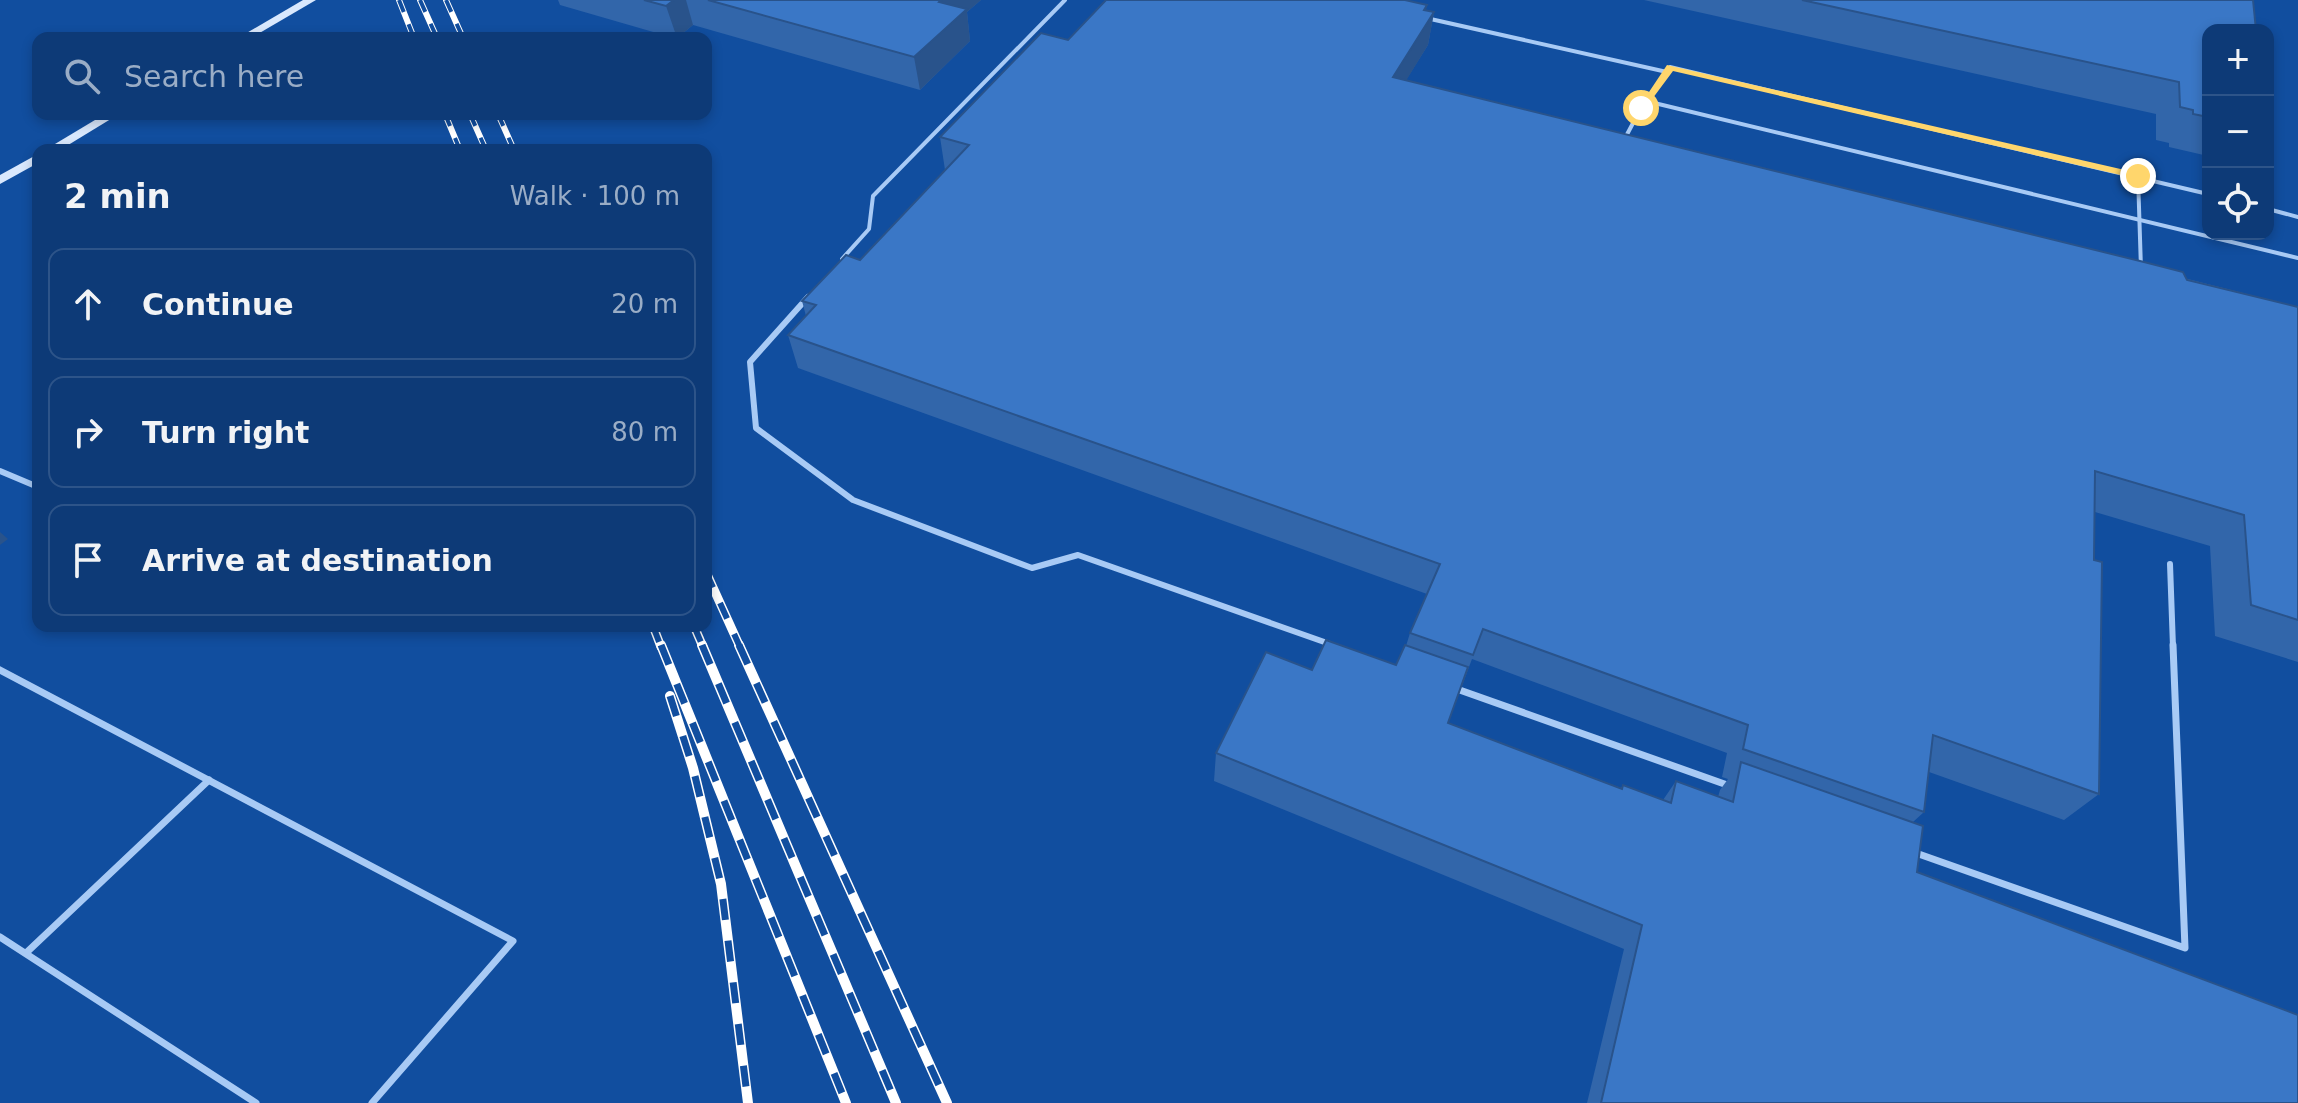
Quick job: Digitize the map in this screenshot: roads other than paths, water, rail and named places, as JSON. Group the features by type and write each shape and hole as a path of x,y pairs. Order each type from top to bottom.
{"street":[{"path":"253,32 305,1"},
{"path":"61,144 103,120"},
{"path":"0,180 32,161"}],"lane":[{"path":"839,263 869,229 873,196 1065,0"},
{"path":"1426,18 1667,72"},
{"path":"1618,152 1646,101 1670,67 2202,192"},
{"path":"1646,101 2298,258"},
{"path":"2138,176 2141,281"},
{"path":"2274,211 2298,218"},
{"path":"819,285 750,362 756,428 853,500 1032,568 1078,555 1332,645"},
{"path":"0,471 32,484"},
{"path":"1901,847 2185,948 2170,564"},
{"path":"0,670 513,941 372,1103"},
{"path":"1452,688 1736,789"},
{"path":"26,953 209,780"},
{"path":"0,937 256,1103"}],"railway":[{"path":"399,0 412,32"},
{"path":"420,0 434,32"},
{"path":"446,0 460,32"},
{"path":"448,120 458,144"},
{"path":"473,120 483,144"},
{"path":"501,120 511,144"},
{"path":"712,585 740,647"},
{"path":"655,632 661,647"},
{"path":"697,632 703,647"},
{"path":"661,645 846,1103"},
{"path":"702,645 896,1103"},
{"path":"739,645 947,1103"},
{"path":"670,696 693,768 721,884 748,1103"}]}
